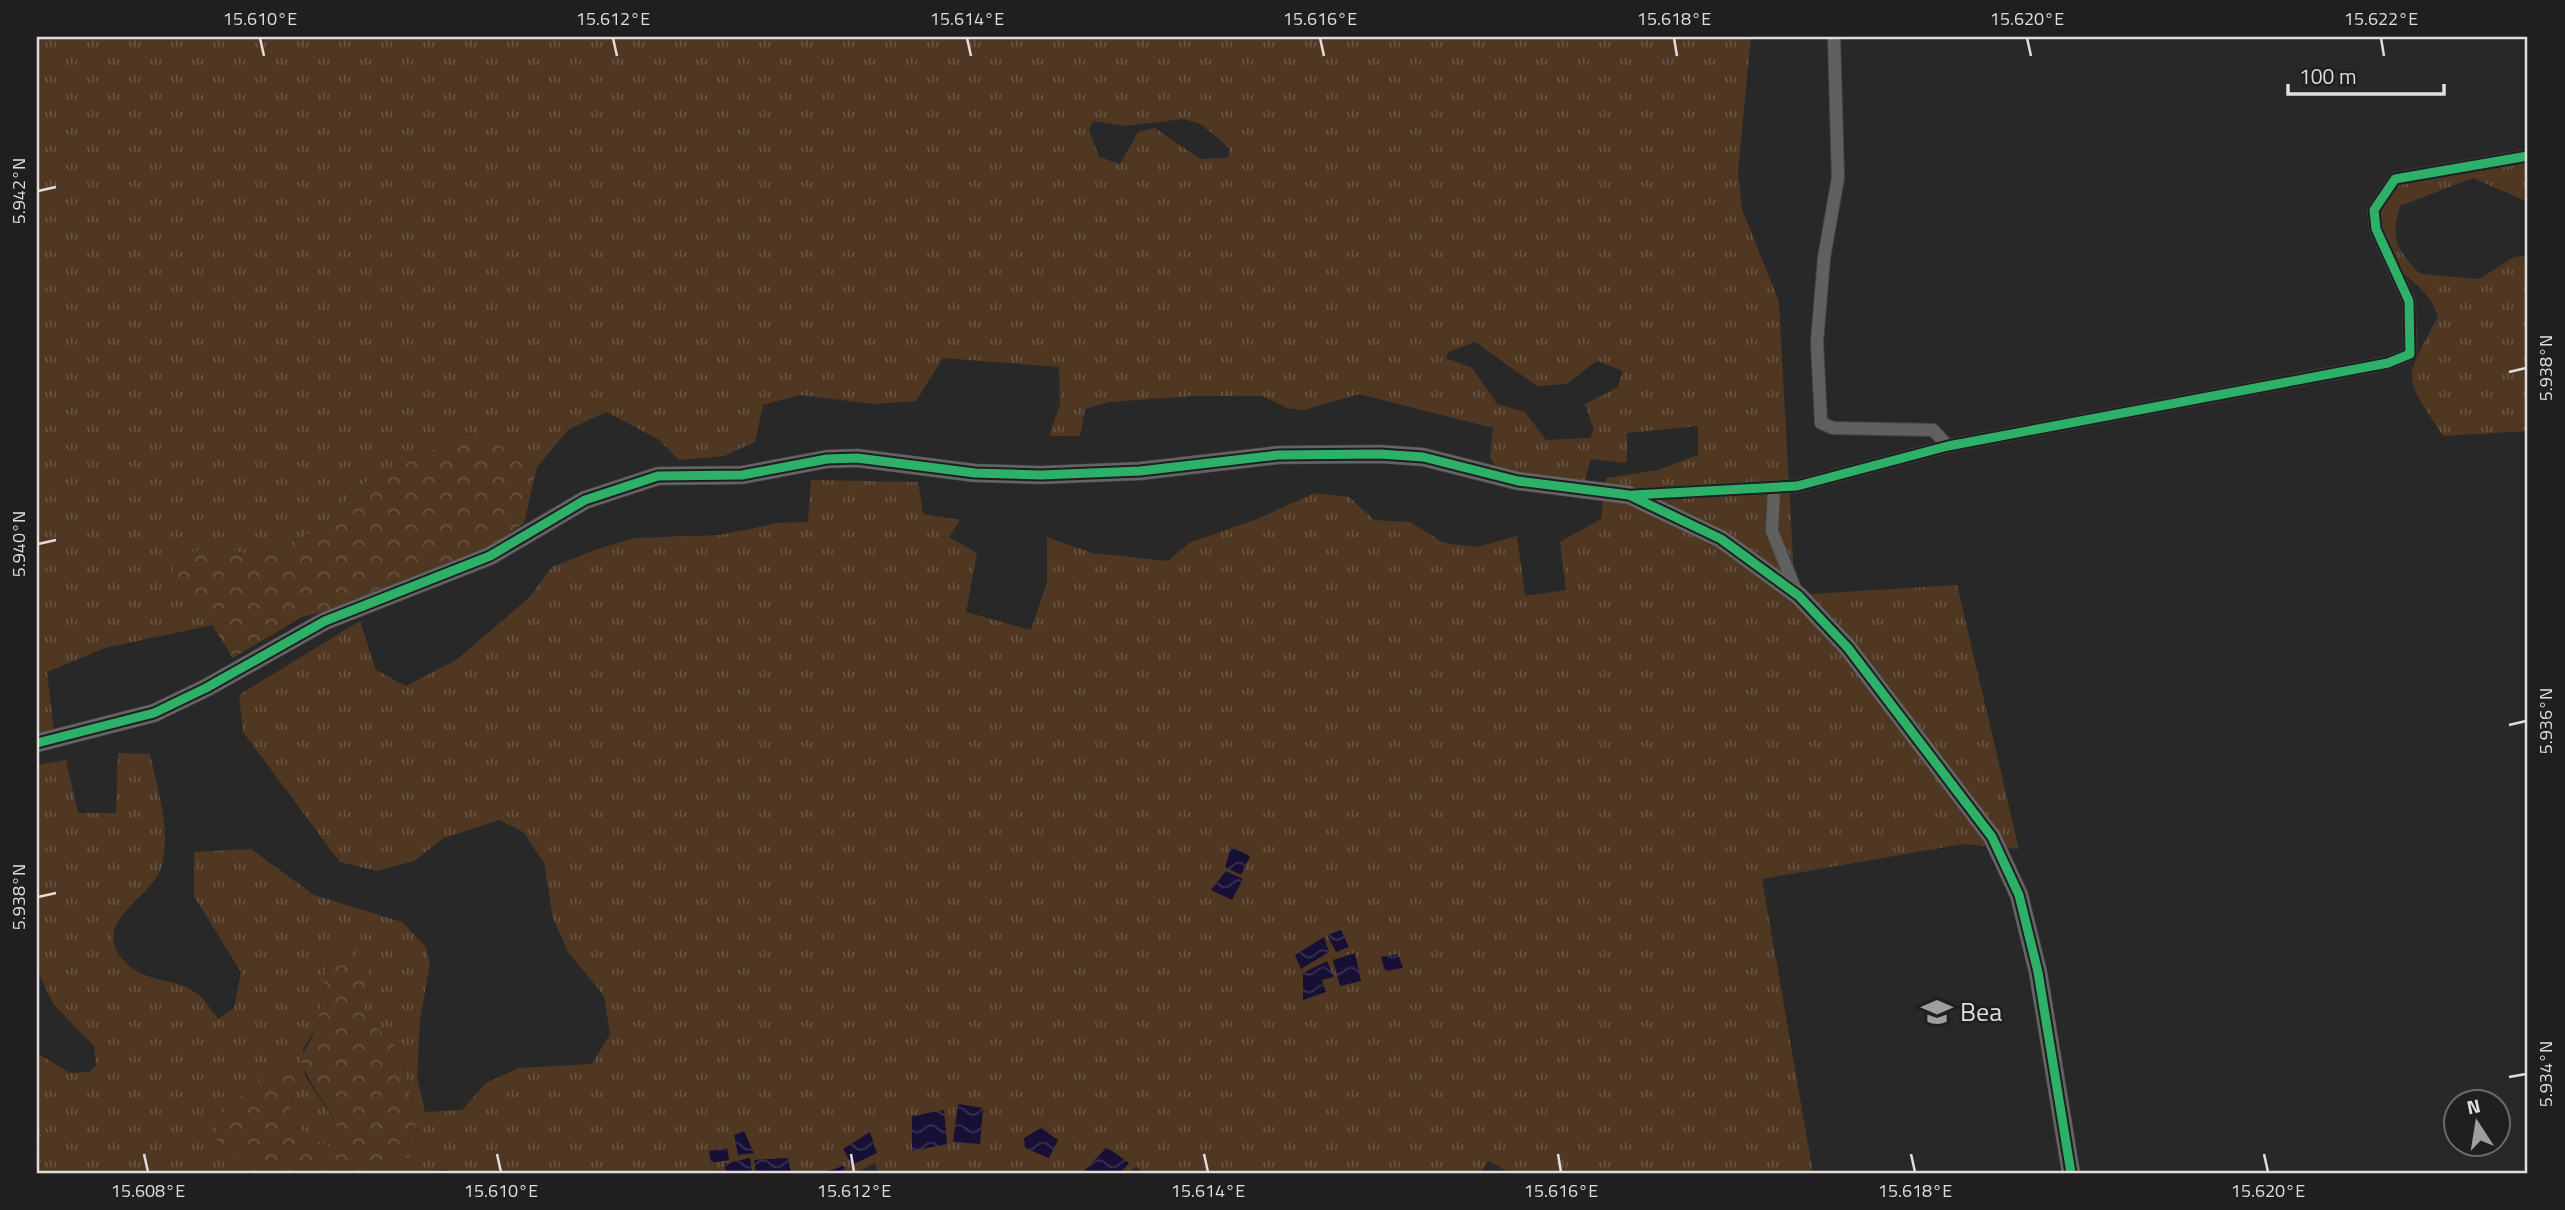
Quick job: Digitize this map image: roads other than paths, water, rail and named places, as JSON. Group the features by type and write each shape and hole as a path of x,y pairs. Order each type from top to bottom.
{"street":[{"path":"1834,37 1838,178 1824,258 1817,342 1821,423 1833,428 1933,430 1948,446"},
{"path":"37,743 153,713 206,688 325,621 490,556 585,500 658,476 742,475 827,459 857,458 975,473 1041,475 1140,471 1278,455 1380,454 1423,457 1518,481 1629,495 1726,488 1774,488 1811,483 1948,446 2388,363 2410,354 2409,301 2376,229 2374,210 2395,178 2528,156"},
{"path":"1774,488 1774,538 1799,596"},
{"path":"1629,495 1721,539 1799,596 1849,648 1956,786 2003,855 2019,895 2038,972 2071,1173"}],"water":[{"path":"1231,847 1250,856 1241,875 1225,867"},
{"path":"1226,871 1243,879 1232,900 1211,890"},
{"path":"1341,930 1349,947 1336,952 1327,935"},
{"path":"1324,937 1329,952 1301,969 1295,955"},
{"path":"1355,953 1361,981 1340,986 1333,960"},
{"path":"1398,954 1403,968 1385,971 1381,957"},
{"path":"1327,961 1334,977 1322,980 1326,992 1303,1000 1303,973"},
{"path":"958,1104 983,1108 980,1144 953,1142"},
{"path":"944,1110 947,1144 912,1151 912,1116"},
{"path":"1041,1128 1058,1140 1049,1158 1025,1148 1024,1138"},
{"path":"744,1131 754,1153 738,1155 734,1135"},
{"path":"870,1132 877,1153 852,1165 843,1149"},
{"path":"1107,1147 1129,1163 1120,1173 1084,1171"},
{"path":"727,1148 729,1160 711,1163 709,1151"},
{"path":"750,1158 752,1173 726,1173 724,1164"},
{"path":"788,1158 791,1173 756,1173 754,1160"}],"waterway":[{"path":"827,1173 843,1168"}],"place":[{"name":"Bea","path":"1937,1012"}]}
